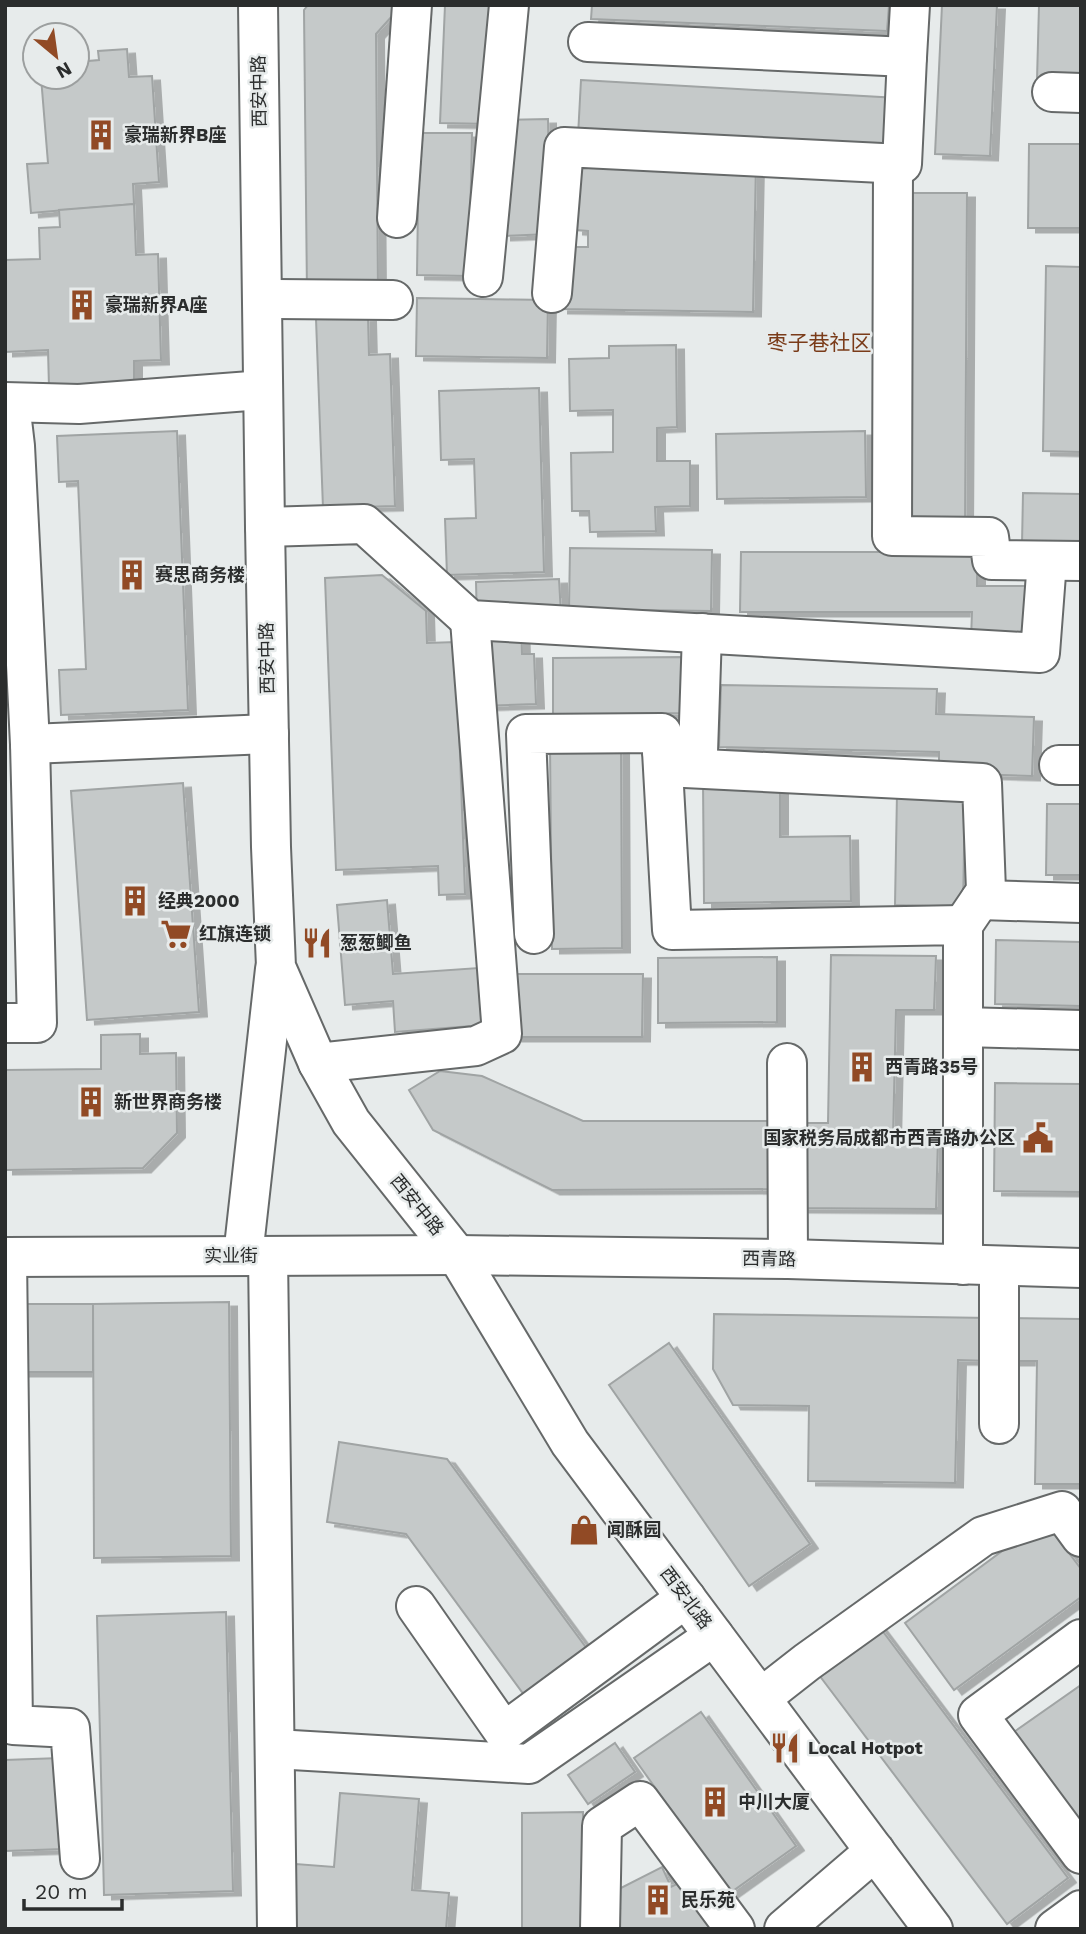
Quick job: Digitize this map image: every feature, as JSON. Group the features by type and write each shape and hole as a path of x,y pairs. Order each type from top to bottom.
{"street":[{"name":"西安中路","path":"258,5 265,527 276,967 318,1063 351,1122 457,1255"},
{"path":"397,218 412,5"},
{"path":"483,277 509,5"},
{"path":"552,293 564,147 902,164 911,5"},
{"path":"588,42 907,57"},
{"path":"265,527 364,524 470,620 1040,653 1064,561 992,560 989,537 892,536 893,164"},
{"path":"276,299 393,300"},
{"path":"5,1023 37,1023 30,744 15,446 7,401 79,404 263,390"},
{"path":"318,1063 477,1046 502,1034 470,620"},
{"path":"663,759 698,752 702,633"},
{"path":"534,934 526,734 662,733 672,930 972,913 1081,903"},
{"path":"30,744 269,734"},
{"path":"663,759 982,783 986,891 972,913 963,1027 981,1266 999,1424"},
{"path":"276,967 255,1256 275,1749 277,1929"},
{"path":"963,1027 1081,1030"},
{"path":"787,1063 788,1259"},
{"name":"实业街","path":"6,1257 457,1255"},
{"name":"西青路","path":"457,1255 788,1259 1081,1268"},
{"name":"西安北路","path":"457,1255 570,1443 933,1929"},
{"path":"6,1257 8,1575 13,1725 70,1728 80,1859"},
{"path":"761,1698 983,1536 1062,1511 1081,1536"},
{"path":"416,1606 504,1732 686,1598"},
{"path":"275,1749 529,1764 714,1636"},
{"path":"1081,1639 978,1715 1081,1854"},
{"path":"600,1929 603,1826 640,1801 735,1929"},
{"path":"784,1929 875,1851"},
{"path":"1055,1929 1081,1910"}],"building":[{"path":"308,5 402,5 376,34 378,293 307,294 304,10"},
{"path":"445,5 496,5 491,124 440,123"},
{"path":"592,5 889,5 887,31 591,19"},
{"path":"942,5 997,5 990,156 935,154"},
{"path":"1039,5 1081,5 1081,80 1037,80"},
{"name":"豪瑞新界B座","path":"127,49 129,77 152,76 159,182 133,184 134,204 31,213 27,164 48,163 42,91 91,91 91,61 99,60 98,51"},
{"path":"581,80 898,98 894,154 578,136"},
{"path":"548,119 550,234 503,236 501,120"},
{"path":"419,133 472,133 469,276 417,275"},
{"path":"1029,144 1081,144 1081,228 1028,228"},
{"path":"576,159 756,162 753,312 560,309 561,247 588,247 588,231 575,230"},
{"path":"904,193 967,193 965,528 902,528"},
{"name":"豪瑞新界A座","path":"134,204 136,255 158,254 161,360 134,361 134,384 49,387 48,350 5,352 5,260 40,259 39,228 60,227 59,210"},
{"path":"1046,266 1081,267 1081,452 1043,451"},
{"path":"417,298 548,300 547,358 416,356"},
{"path":"368,317 369,355 390,354 395,506 323,508 316,319"},
{"path":"676,345 677,427 657,428 657,461 690,461 690,506 655,507 656,531 590,532 589,511 572,511 571,453 613,452 613,410 570,411 569,359 609,358 609,346"},
{"path":"539,388 544,572 447,575 445,519 476,518 474,459 441,460 439,391"},
{"name":"赛思商务楼","path":"177,431 188,710 61,715 59,670 86,669 78,481 59,482 57,436"},
{"path":"865,431 866,497 717,499 716,434"},
{"path":"1023,493 1081,494 1081,544 1022,544"},
{"path":"570,548 712,550 711,611 569,609"},
{"path":"741,552 977,552 977,586 1036,586 1036,639 971,639 972,612 740,612"},
{"path":"382,575 426,611 427,643 456,642 465,894 439,895 438,866 336,870 325,578"},
{"path":"559,579 561,615 521,616 522,654 534,654 536,704 479,706 476,582"},
{"path":"686,657 687,713 553,715 553,658"},
{"path":"721,685 937,689 936,714 1034,717 1032,776 939,773 939,752 719,747"},
{"path":"621,744 622,948 552,949 550,745"},
{"path":"780,779 780,837 850,836 851,901 704,903 703,780"},
{"name":"经典2000","path":"183,783 199,1012 87,1020 71,791"},
{"path":"897,793 965,794 963,907 895,905"},
{"path":"1047,804 1081,804 1081,875 1046,875"},
{"path":"387,900 393,974 493,967 497,1024 395,1032 393,1001 345,1005 337,905"},
{"path":"996,940 1081,942 1081,1006 995,1004"},
{"name":"西青路35号","path":"831,955 936,956 934,1010 896,1010 893,1137 938,1138 936,1209 792,1208 793,1123 828,1123"},
{"path":"777,957 777,1022 658,1023 658,958"},
{"path":"508,974 643,974 642,1037 507,1037"},
{"name":"新世界商务楼","path":"140,1034 140,1054 176,1053 177,1133 143,1168 5,1170 5,1070 101,1069 101,1035"},
{"path":"440,1071 482,1076 583,1121 783,1121 783,1189 552,1190 433,1130 409,1090"},
{"name":"国家税务局成都市西青路办公区","path":"995,1083 1081,1084 1081,1192 994,1191"},
{"path":"229,1302 231,1556 94,1558 93,1304"},
{"path":"5,1304 93,1304 93,1372 5,1372"},
{"path":"714,1314 991,1318 990,1361 958,1360 955,1483 808,1481 809,1406 733,1405 713,1369"},
{"path":"1006,1318 1081,1319 1081,1484 1035,1484 1037,1361 1006,1361"},
{"path":"669,1343 810,1544 749,1586 609,1385"},
{"path":"339,1442 447,1459 593,1657 530,1703 406,1534 327,1522"},
{"path":"1044,1520 1081,1569 1081,1597 954,1690 905,1623"},
{"path":"226,1612 233,1891 104,1895 97,1616"},
{"path":"878,1625 1068,1878 1007,1924 816,1671"},
{"path":"1081,1685 1081,1832 1011,1734"},
{"name":"中川大厦","path":"701,1712 796,1846 730,1893 634,1758"},
{"path":"615,1743 635,1772 588,1804 568,1775"},
{"path":"60,1758 64,1849 5,1851 5,1760"},
{"path":"340,1793 419,1799 412,1890 449,1893 446,1929 291,1929 296,1864 334,1867"},
{"path":"583,1812 583,1929 522,1929 522,1813"},
{"name":"民乐苑","path":"662,1867 671,1887 689,1878 714,1929 609,1929 603,1917 620,1908 613,1892"}],"place":[{"name":"豪瑞新界B座","path":"101,135"},
{"name":"豪瑞新界A座","path":"82,305"},
{"name":"赛思商务楼","path":"132,575"},
{"name":"经典2000","path":"135,901"},
{"name":"红旗连锁","path":"176,934"},
{"name":"葱葱鲫鱼","path":"317,943"},
{"name":"西青路35号","path":"862,1067"},
{"name":"新世界商务楼","path":"91,1102"},
{"name":"国家税务局成都市西青路办公区","path":"1038,1138"},
{"name":"闻酥园","path":"584,1530"},
{"name":"Local Hotpot","path":"785,1748"},
{"name":"中川大厦","path":"715,1802"},
{"name":"民乐苑","path":"658,1900"}],"district":[{"name":"枣子巷社区","path":"819,343"}]}
